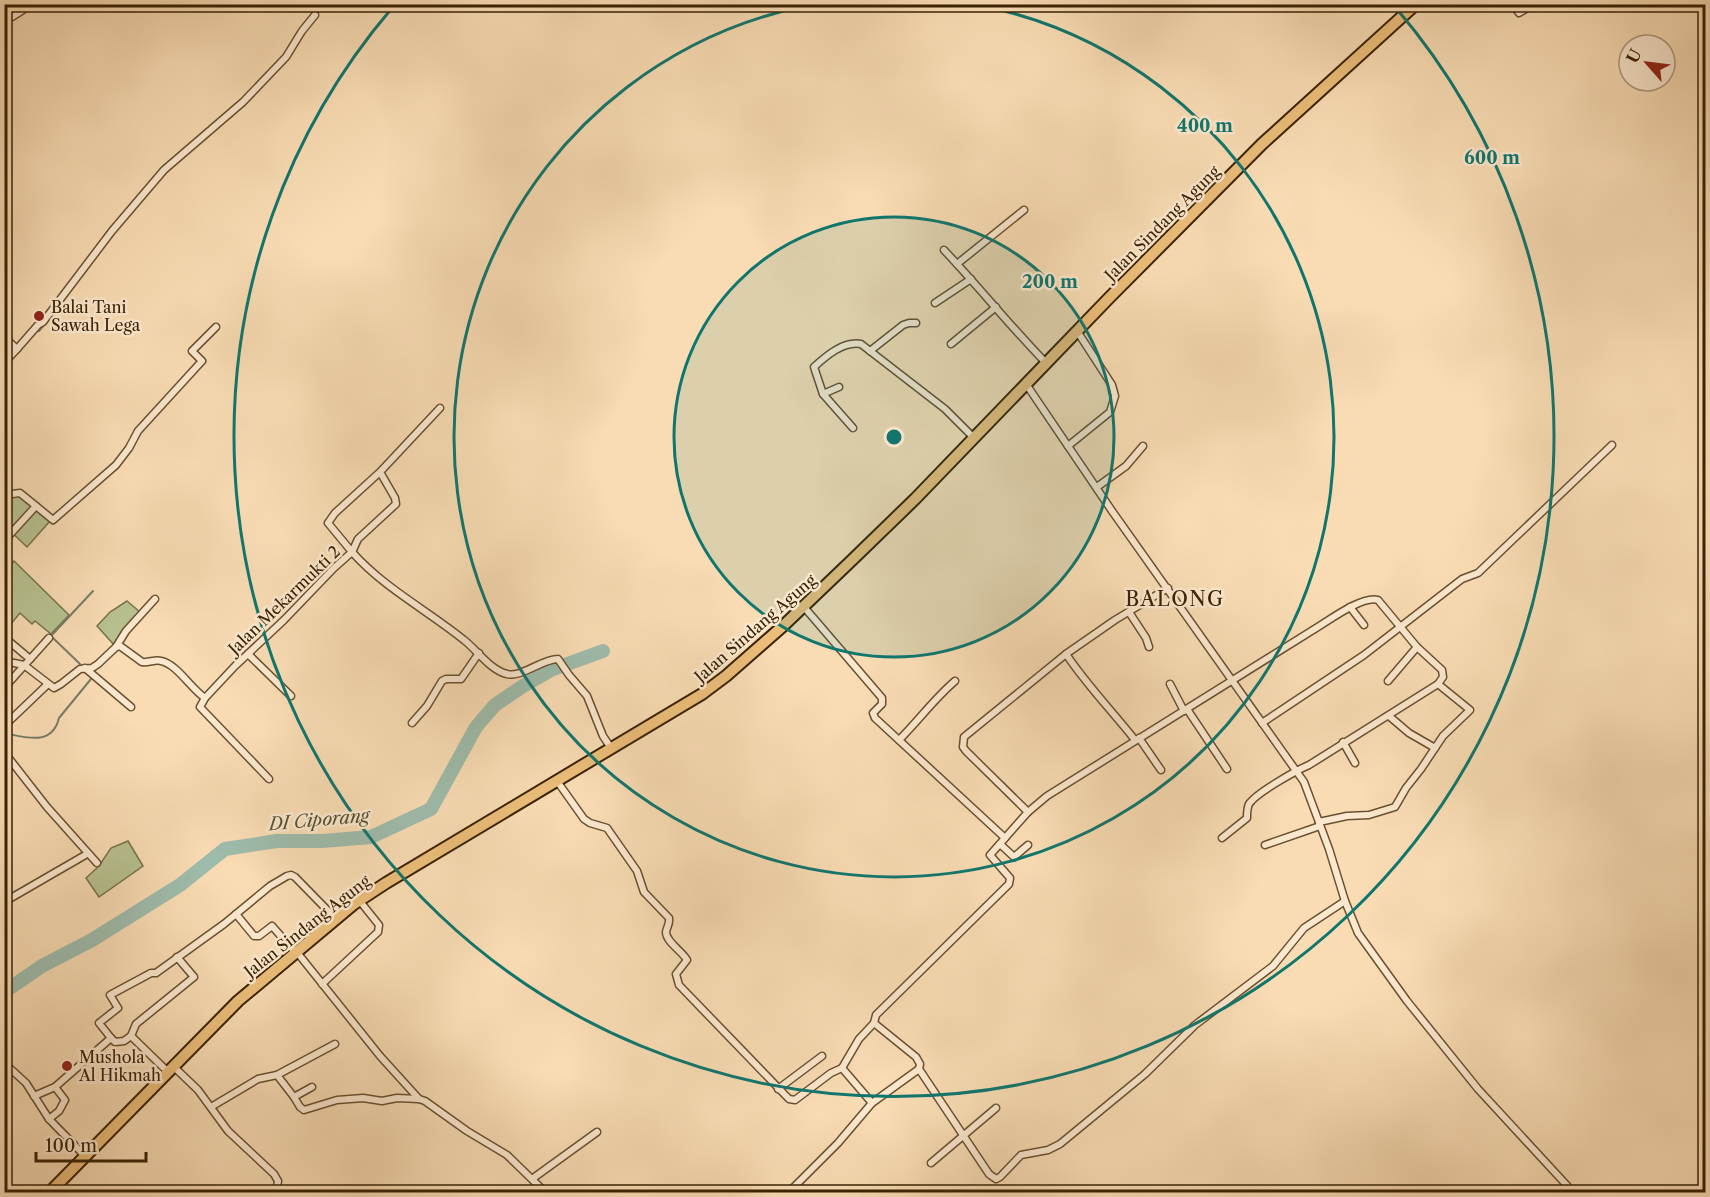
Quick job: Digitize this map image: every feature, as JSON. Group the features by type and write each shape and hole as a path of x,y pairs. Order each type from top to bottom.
{"main road":[{"name":"Jalan Sindang Agung","path":"50,1192 238,1000 359,900 714,685 804,607 915,499 973,437 1262,144 1416,4"}],"street":[{"path":"12,17 23,9 23,4"},
{"path":"1512,4 1519,13 1534,4"},
{"path":"4,363 43,322 112,231 164,170 243,102 286,57 315,15"},
{"path":"957,264 1024,210"},
{"path":"944,250 996,307 1009,325 1046,363"},
{"path":"935,303 970,279"},
{"path":"951,344 996,307"},
{"path":"870,351 909,322 916,323"},
{"path":"4,495 20,493 53,520 109,472 129,447 138,431 202,361 192,351 216,327"},
{"path":"1068,446 1106,416 1113,407 1116,396 1112,385 1077,331"},
{"path":"4,337 17,349"},
{"path":"853,428 823,394 814,367 828,355 849,344 861,344 945,409 973,437"},
{"path":"1026,384 1296,770 1309,792 1358,933 1407,1001 1478,1089 1573,1192"},
{"path":"823,394 839,387"},
{"path":"380,472 396,504 358,539 352,552 327,523 380,472 440,408"},
{"path":"1262,723 1364,655 1462,579 1478,573 1612,445"},
{"path":"1097,488 1126,466 1143,446"},
{"path":"4,541 36,506"},
{"name":"Jalan Mekarmukti 2","path":"205,698 352,552 378,577 455,633 500,671 510,675 547,660 558,659 568,675 587,696 600,729 611,748"},
{"path":"1028,812 966,751 963,742 968,733 1066,654 1168,588"},
{"path":"557,781 584,819 607,828 637,871 644,892 669,918 670,922 666,930 668,938 687,960 676,974 679,985 778,1089 793,1101 831,1073 843,1068 859,1039 874,1023 876,1015 1009,884 1010,878 990,856 1028,812 1054,792 1137,739 1350,607 1376,598 1417,646 1442,670 1443,677 1438,684 1389,716 1343,742 1309,765 1296,770 1250,803 1247,818 1222,838"},
{"path":"4,661 24,665 48,684 58,687 80,669 92,668 98,664 116,647 134,621 155,599"},
{"path":"804,607 882,698 883,702 873,715 1002,841 1014,857 1028,845"},
{"path":"1350,607 1364,625"},
{"path":"1129,612 1146,638 1149,647"},
{"path":"4,637 30,659"},
{"path":"4,687 49,638"},
{"path":"1388,681 1417,646"},
{"path":"116,647 124,647 142,662 162,661 178,671 195,691 205,698 200,707 268,779"},
{"path":"412,723 427,706 442,681 460,679 479,653"},
{"path":"248,654 291,696"},
{"path":"1066,654 1079,674 1137,739 1161,770"},
{"path":"85,668 130,707"},
{"path":"899,740 924,715 932,701 955,681"},
{"path":"4,726 48,684"},
{"path":"1170,684 1227,769"},
{"path":"1265,845 1347,816 1369,815 1395,807 1447,731 1470,710 1438,684"},
{"path":"1389,716 1409,733 1435,748"},
{"path":"1343,742 1355,763"},
{"path":"4,753 41,800 97,863"},
{"path":"4,902 87,854"},
{"path":"177,957 194,977 136,1024 131,1036 124,1041 115,1042 99,1023 118,1008 110,994 151,973 156,973 270,886 291,875 300,881 336,919"},
{"path":"322,984 378,932 379,925 359,900"},
{"path":"874,1023 916,1057 920,1064 919,1068 991,1177 1000,1178 1021,1155 1053,1148 1145,1074 1195,1025 1281,960 1304,928 1345,901"},
{"path":"236,914 254,936 259,936 272,926 296,952 380,1056 419,1099"},
{"path":"131,1036 198,1090 228,1131 274,1174 278,1180 273,1192"},
{"path":"34,1096 56,1087 111,1038"},
{"path":"211,1107 258,1079 276,1075 335,1044"},
{"path":"778,1089 822,1056"},
{"path":"4,1063 26,1083 49,1119 85,1156"},
{"path":"843,1068 872,1103"},
{"path":"789,1192 838,1143 872,1103 919,1068"},
{"path":"276,1075 300,1107 307,1110 338,1100 419,1099 507,1155 532,1179 540,1191"},
{"path":"49,1119 59,1111 65,1100 56,1087"},
{"path":"294,1097 312,1087"},
{"path":"931,1163 996,1108"},
{"path":"532,1179 597,1132"}],"green space":[{"path":"19,495 50,521 27,547 5,526 5,497"},
{"path":"14,561 69,615 51,634 35,621 32,624 20,613 11,624 5,618 5,606 10,600 5,596 5,572"},
{"path":"127,601 140,612 115,646 97,626 110,612"},
{"path":"128,841 143,866 99,897 86,878 99,866 111,848"}],"waterway":[{"path":"35,330 39,331 44,325"},
{"path":"4,367 10,360"},
{"path":"80,664 51,636 93,591"},
{"name":"DI Ciporang","path":"4,992 42,966 92,940 180,885 225,849 277,841 322,841 371,837 431,809 476,727 495,705 551,670 603,651"},
{"path":"4,733 29,738 44,737 55,727 59,718 91,679 91,676"}],"place":[{"name":"Balai Tani Sawah Lega","path":"39,316"},
{"name":"Mushola Al Hikmah","path":"67,1066"}],"district":[{"name":"BALONG","path":"1175,599"}]}
